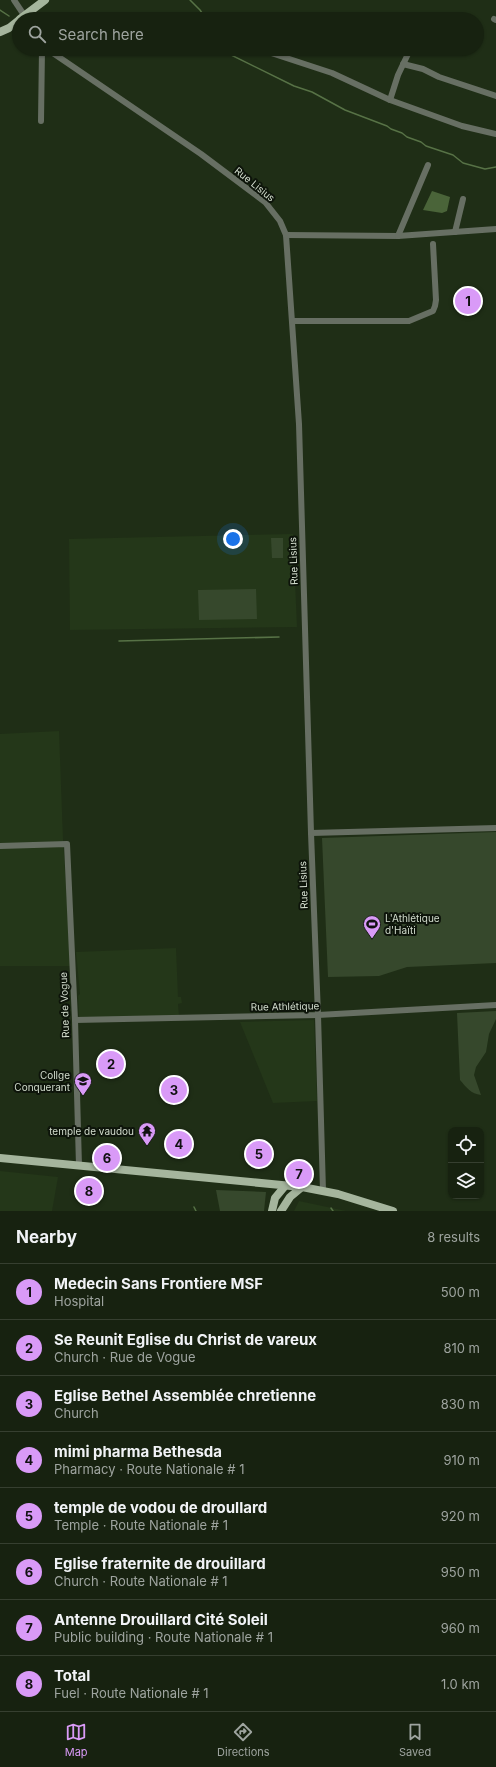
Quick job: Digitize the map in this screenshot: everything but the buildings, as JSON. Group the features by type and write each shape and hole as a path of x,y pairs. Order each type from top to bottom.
{"main road":[{"path":"31,12 45,0"},
{"path":"0,32 12,26"},
{"path":"0,1158 302,1187 338,1194 393,1211"},
{"path":"272,1211 275,1198 284,1186"},
{"path":"281,1211 290,1197 302,1187"}],"street":[{"path":"14,0 17,12"},
{"path":"41,121 42,56"},
{"name":"Rue Lisius","path":"57,56 191,147 265,202 292,235 292,321 299,424 311,833 324,1191"},
{"path":"279,56 332,74 390,100 462,126 496,134"},
{"path":"390,100 407,56"},
{"path":"403,64 423,69 439,77 496,96"},
{"path":"398,236 428,165"},
{"path":"455,232 463,199"},
{"path":"292,235 398,236 496,229"},
{"path":"292,321 409,321 430,312 434,308 436,300 433,244"},
{"path":"311,833 496,828"},
{"name":"Rue de Vogue","path":"0,846 67,844 75,1020 79,1166"},
{"name":"Rue Athlétique","path":"75,1020 318,1015 496,1005"}],"shaded area":[{"path":"432,191 450,197 447,211 442,213 423,210"},
{"path":"293,534 297,627 70,630 69,539"},
{"path":"271,538 283,538 283,558 272,558"},
{"path":"256,589 257,619 199,620 198,590"},
{"path":"59,731 63,839 71,966 0,966 0,734"},
{"path":"496,832 496,963 407,967 379,976 328,977 322,838"},
{"path":"176,948 178,997 181,997 182,1003 178,1004 179,1016 82,1019 79,1016 78,996 80,994 76,952"},
{"path":"496,1011 496,1019 489,1034 486,1052 476,1067 474,1075 481,1095 469,1090 460,1080 457,1013"},
{"path":"314,1020 317,1101 273,1103 240,1022"},
{"path":"0,1171 58,1177 52,1211 0,1211"},
{"path":"216,1190 266,1192 264,1211 220,1211"},
{"path":"299,1201 346,1211 294,1211"}],"waterway":[{"path":"190,0 201,12"},
{"path":"0,10 9,16"},
{"path":"233,56 294,86 312,92 345,110 387,126 407,137 421,142 426,146 453,155 463,163 485,169 496,167"},
{"path":"119,641 279,637"},
{"path":"194,1207 196,1211"}],"place":[{"name":"Medecin Sans Frontiere MSF","path":"468,301"},
{"name":"L'Athlétique d'Haïti","path":"372,939"},
{"name":"Se Reunit Eglise du Christ de vareux","path":"111,1064"},
{"name":"Eglise Bethel Assemblée chretienne","path":"174,1090"},
{"name":"Collge Conquerant","path":"83,1096"},
{"name":"mimi pharma Bethesda","path":"179,1144"},
{"name":"temple de vaudou","path":"147,1146"},
{"name":"temple de vodou de droullard","path":"259,1154"},
{"name":"Eglise fraternite de drouillard","path":"107,1158"},
{"name":"Antenne Drouillard Cité Soleil","path":"299,1174"},
{"name":"Total","path":"89,1191"}]}
